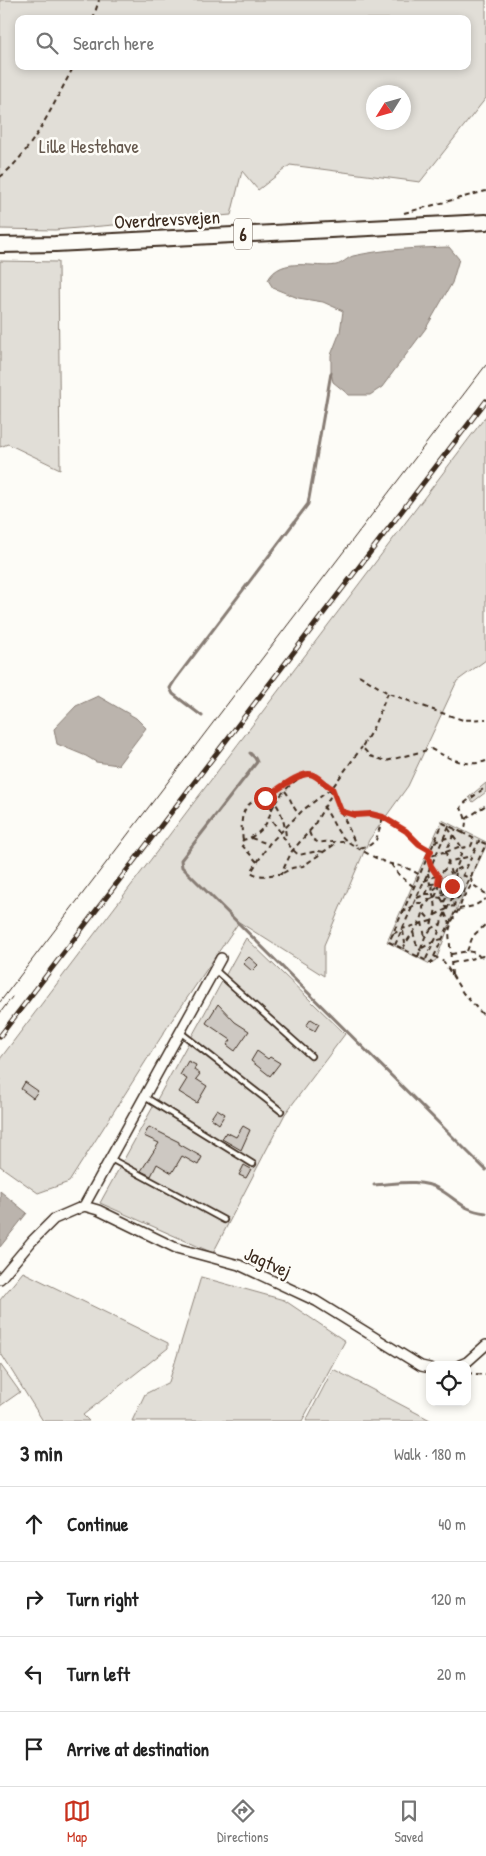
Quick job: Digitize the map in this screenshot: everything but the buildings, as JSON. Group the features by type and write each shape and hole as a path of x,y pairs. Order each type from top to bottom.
{"main road":[{"name":"Overdrevsvejen","path":"0,245 55,244 486,222"}],"street":[{"path":"0,1279 32,1241 54,1219 84,1206 221,958"},
{"name":"Jagtvej","path":"84,1206 98,1210 176,1248 239,1265 316,1301 421,1366 426,1367"},
{"path":"468,1361 486,1345"}],"lane":[{"path":"215,970 311,1056"},
{"path":"180,1032 281,1111"},
{"path":"144,1098 253,1164"},
{"path":"111,1159 224,1220"}],"path":[{"path":"94,15 99,0"},
{"path":"0,177 7,172 34,138 72,70"},
{"path":"359,675 388,693 463,720 486,719"},
{"path":"347,841 335,844 303,866 292,868 281,874 264,877 251,872 269,844 299,814 332,788 362,747 388,693"},
{"path":"362,747 370,756 386,761 431,749 464,764 475,765 486,761"},
{"path":"256,862 241,844 243,840 242,817 244,810 255,800 265,798 289,781 307,773 314,775 332,788 356,845"},
{"path":"243,840 251,838 265,826 275,803 296,779"},
{"path":"281,874 292,851 309,832 330,797 332,788"},
{"path":"463,833 467,825 461,808 463,804 486,788"},
{"path":"285,791 290,797 294,809 299,814"},
{"path":"265,798 272,808"},
{"path":"275,803 286,827 286,839"},
{"path":"466,818 486,805"},
{"path":"323,806 347,841 391,864 403,866 420,874"},
{"path":"341,811 354,815 371,814 383,817 406,831 419,844 431,851"},
{"path":"269,817 286,839 292,851 299,856 318,851 324,852"},
{"path":"360,848 370,845 376,840 383,817"},
{"path":"444,902 455,881 458,860 462,856 462,847 443,823 389,942 431,962 454,912 453,906 458,897 462,895 486,844 448,827"},
{"path":"395,945 448,827"},
{"path":"451,874 446,852 456,829"},
{"path":"309,832 312,839 335,844"},
{"path":"434,842 453,836"},
{"path":"251,838 269,844"},
{"path":"428,857 437,853 471,846 474,839"},
{"path":"425,960 479,841"},
{"path":"318,851 319,842"},
{"path":"440,846 442,852 447,857"},
{"path":"448,862 471,856"},
{"path":"428,857 431,866 439,876 435,897 435,915"},
{"path":"424,881 439,876 448,862"},
{"path":"391,864 399,875 414,887"},
{"path":"447,908 441,896 444,883 456,870 467,865"},
{"path":"428,873 435,897"},
{"path":"463,875 470,878 472,884 486,894"},
{"path":"455,881 463,875"},
{"path":"446,879 449,892"},
{"path":"431,884 444,883"},
{"path":"427,902 426,894 431,884"},
{"path":"417,898 430,894 438,884"},
{"path":"452,975 449,931 463,898 472,884"},
{"path":"456,890 458,897"},
{"path":"425,937 422,922 423,907 435,897 456,890"},
{"path":"459,909 474,906 486,899"},
{"path":"402,913 418,903 427,902"},
{"path":"406,905 408,917"},
{"path":"431,929 431,921 435,915 453,906"},
{"path":"424,913 431,921"},
{"path":"445,913 450,922"},
{"path":"392,935 402,929 431,921"},
{"path":"418,957 425,937 431,929 441,923"},
{"path":"403,949 405,943 419,924"},
{"path":"468,951 473,936 486,924"},
{"path":"402,929 405,943"},
{"path":"413,932 416,943 421,949"},
{"path":"421,949 442,939"},
{"path":"451,954 468,951 480,957"},
{"path":"434,956 444,962 463,993 486,1018"},
{"path":"451,963 486,957"},
{"path":"471,1373 486,1375"}],"green space":[{"name":"Lille Hestehave","path":"0,0 486,0 486,98 420,182 290,165 258,190 242,171 231,215 55,230 0,229"},
{"path":"0,261 58,262 60,469 8,444 0,447"},
{"path":"486,416 486,660 457,681 408,786 369,840 324,945 324,976 239,922 170,1023 69,1182 38,1193 0,1166 0,1059"},
{"path":"486,783 486,792 473,802 469,797"},
{"path":"442,820 486,842 486,846 451,921 436,960 430,964 387,942"},
{"path":"246,938 345,1034 285,1114 213,1253 100,1203"},
{"path":"23,1272 168,1343 168,1348 83,1415 89,1421 43,1421 0,1352 0,1300"},
{"path":"201,1277 284,1300 345,1341 302,1421 132,1421 145,1394 169,1382"},
{"path":"0,1364 20,1392 0,1406"},
{"path":"333,1369 432,1421 306,1421"}],"shaded area":[{"path":"449,247 459,259 452,283 426,328 382,387 370,395 349,395 333,382 331,355 340,332 343,311 323,302 298,298 273,288 268,280 274,272 290,265 328,266 336,265 353,256 377,252"},
{"path":"98,696 136,718 146,728 118,765 96,762 57,744 54,729 76,706"},
{"path":"0,1191 27,1213 0,1247"}],"waterway":[{"path":"202,716 173,694 170,688 308,504 331,373"},
{"path":"250,753 257,762 181,860 182,867 486,1170"},
{"path":"374,1185 407,1182 424,1184 439,1189 471,1210 486,1213"}],"tram line":[{"path":"0,1002 486,365"},
{"path":"0,1013 12,997"}],"railway":[{"path":"0,1036 486,401"}],"route":[{"path":"265,798 289,781 307,773 314,775 332,788 341,811 354,815 362,813 386,818 394,825 406,831 422,847 431,851 428,857 431,866 439,878 438,883 444,883 446,879 446,887 449,892 452,886"}]}
